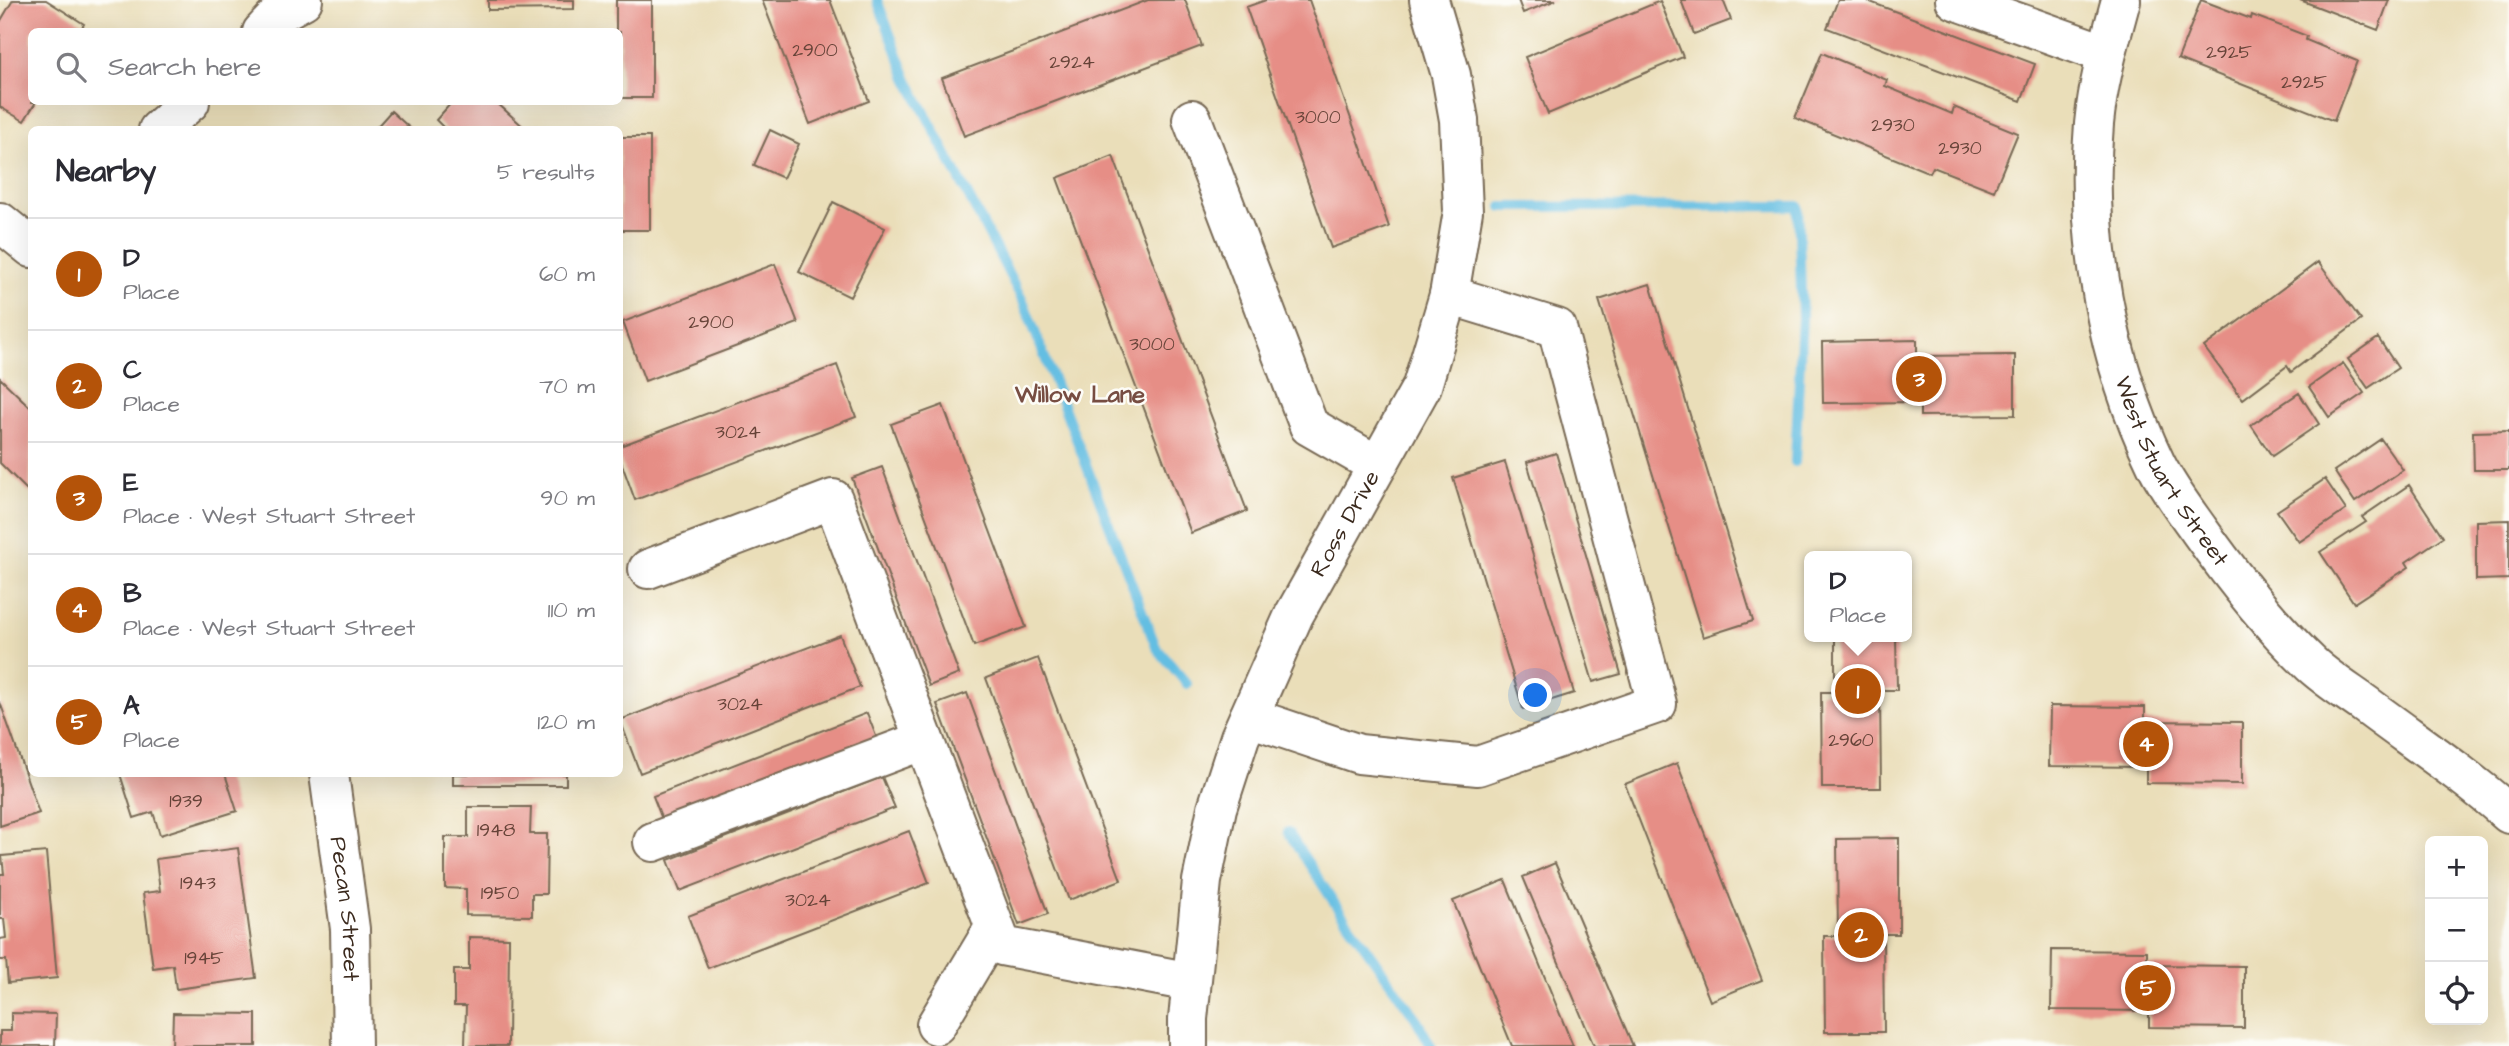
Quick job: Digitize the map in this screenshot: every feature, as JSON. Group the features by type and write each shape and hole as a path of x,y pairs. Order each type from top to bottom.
{"street":[{"path":"266,28 281,12 303,0"},
{"name":"Ross Drive","path":"1188,1046 1191,982 1202,881 1217,808 1240,737 1294,615 1422,386 1449,295 1463,211 1459,120 1451,75 1429,0"},
{"path":"1955,0 2106,54"},
{"name":"West Stuart Street","path":"2121,0 2106,54 2094,124 2092,208 2102,299 2126,390 2156,464 2178,502 2231,576 2270,622 2313,666 2472,781 2509,814"},
{"path":"163,126 187,105"},
{"path":"1192,119 1309,426 1377,465"},
{"path":"1249,716 1359,754 1478,766 1657,704 1557,328 1449,295"},
{"path":"648,569 833,499 1002,946 1191,982"},
{"path":"653,842 923,740"},
{"name":"Pecan Street","path":"329,777 350,929 352,1046"},
{"path":"936,1025 994,928"}],"building":[{"path":"13,0 46,0 84,24 82,28 28,28 28,105 34,105 24,121 0,107 0,22"},
{"path":"488,0 574,0 574,9 488,10"},
{"path":"616,0 652,0 652,98 623,98 623,28 616,28"},
{"path":"762,0 830,0 869,101 810,124"},
{"path":"1148,0 1185,0 1202,46 964,136 942,78"},
{"path":"1266,0 1309,0 1389,227 1331,248 1246,7"},
{"path":"1518,0 1556,0 1523,13"},
{"path":"1681,0 1723,0 1731,20 1694,34"},
{"path":"1838,0 1865,0 2035,64 2021,101 1827,28"},
{"path":"2201,0 2251,19 2252,15 2307,36 2306,40 2357,61 2334,121 2178,59"},
{"path":"2300,0 2389,0 2378,30"},
{"path":"1660,1 1683,57 1548,114 1525,57"},
{"path":"1822,53 1887,80 1885,86 1952,114 1954,107 2018,133 1994,191 1933,167 1930,173 1795,118"},
{"path":"449,105 499,105 523,126 442,126 436,120"},
{"path":"391,111 408,126 378,126"},
{"path":"770,130 799,144 783,178 754,165"},
{"path":"623,137 650,137 650,230 623,230"},
{"path":"1113,156 1247,511 1191,533 1057,178"},
{"path":"833,202 885,228 850,297 799,272"},
{"path":"2318,262 2361,320 2291,372 2287,366 2243,399 2204,347"},
{"path":"775,264 798,323 645,381 623,322"},
{"path":"1650,284 1753,621 1703,637 1599,300"},
{"path":"2378,338 2398,368 2368,388 2348,359"},
{"path":"1917,340 1917,356 2015,355 2015,415 1920,416 1920,402 1823,403 1822,342"},
{"path":"2343,363 2364,393 2329,417 2309,387"},
{"path":"837,365 856,417 635,500 623,467 623,445"},
{"path":"0,378 28,405 28,491 0,463"},
{"path":"2299,393 2319,424 2272,456 2251,425"},
{"path":"943,405 1026,627 974,646 891,424"},
{"path":"2509,431 2509,470 2474,470 2473,432"},
{"path":"2381,439 2403,470 2355,502 2334,471"},
{"path":"1556,453 1621,674 1593,682 1527,462"},
{"path":"1505,462 1574,693 1523,709 1453,478"},
{"path":"882,467 959,674 929,686 852,478"},
{"path":"2325,479 2346,510 2299,542 2277,511"},
{"path":"2409,485 2443,537 2406,562 2409,567 2354,603 2320,552 2366,522 2362,517"},
{"path":"2509,520 2509,579 2476,580 2476,521"},
{"path":"840,635 860,687 640,773 623,728 623,719"},
{"path":"1835,642 1896,642 1897,690 1880,690 1881,788 1822,788 1821,692 1835,692"},
{"path":"1038,658 1121,880 1069,900 986,678"},
{"path":"967,693 1048,914 1019,925 937,704"},
{"path":"0,702 39,813 0,826"},
{"path":"2050,706 2145,707 2145,721 2242,722 2242,784 2146,783 2146,767 2049,766"},
{"path":"867,713 879,744 665,827 653,796"},
{"path":"1677,763 1762,980 1710,1001 1625,784"},
{"path":"121,777 226,777 237,811 160,835 153,812 134,818"},
{"path":"453,777 566,777 566,785 453,785"},
{"path":"882,777 895,808 680,891 668,860"},
{"path":"468,807 531,807 530,834 547,834 546,894 532,894 532,916 466,915 466,889 445,888 445,837 468,837"},
{"path":"909,831 929,883 708,968 688,916"},
{"path":"1899,838 1899,934 1883,934 1884,1032 1825,1032 1824,936 1838,936 1837,839"},
{"path":"238,848 256,978 176,989 173,965 153,968 143,893 160,891 156,859"},
{"path":"46,852 57,978 8,983 6,960 0,960 0,939 6,938 4,919 0,919 0,874 4,874 2,856"},
{"path":"1555,863 1633,1046 1594,1046 1523,877"},
{"path":"1505,880 1573,1046 1512,1046 1453,901"},
{"path":"469,937 509,938 508,1046 465,1046 466,1006 454,1006 454,970 469,970"},
{"path":"2052,950 2147,951 2147,965 2244,966 2244,1028 2149,1027 2149,1011 2051,1010"},
{"path":"11,1013 56,1014 55,1046 0,1046 0,1031 11,1031"},
{"path":"173,1013 256,1014 256,1046 172,1046"}],"waterway":[{"path":"877,0 907,78 1024,303 1156,647 1187,684"},
{"path":"1502,207 1798,206 1802,317 1795,462"},
{"path":"1288,832 1415,1017 1431,1046"}],"place":[{"name":"E","path":"1919,379"},
{"name":"D","path":"1858,691"},
{"name":"B","path":"2146,744"},
{"name":"C","path":"1861,935"},
{"name":"A","path":"2148,988"}],"district":[{"name":"Willow Lane","path":"1080,395"}]}
